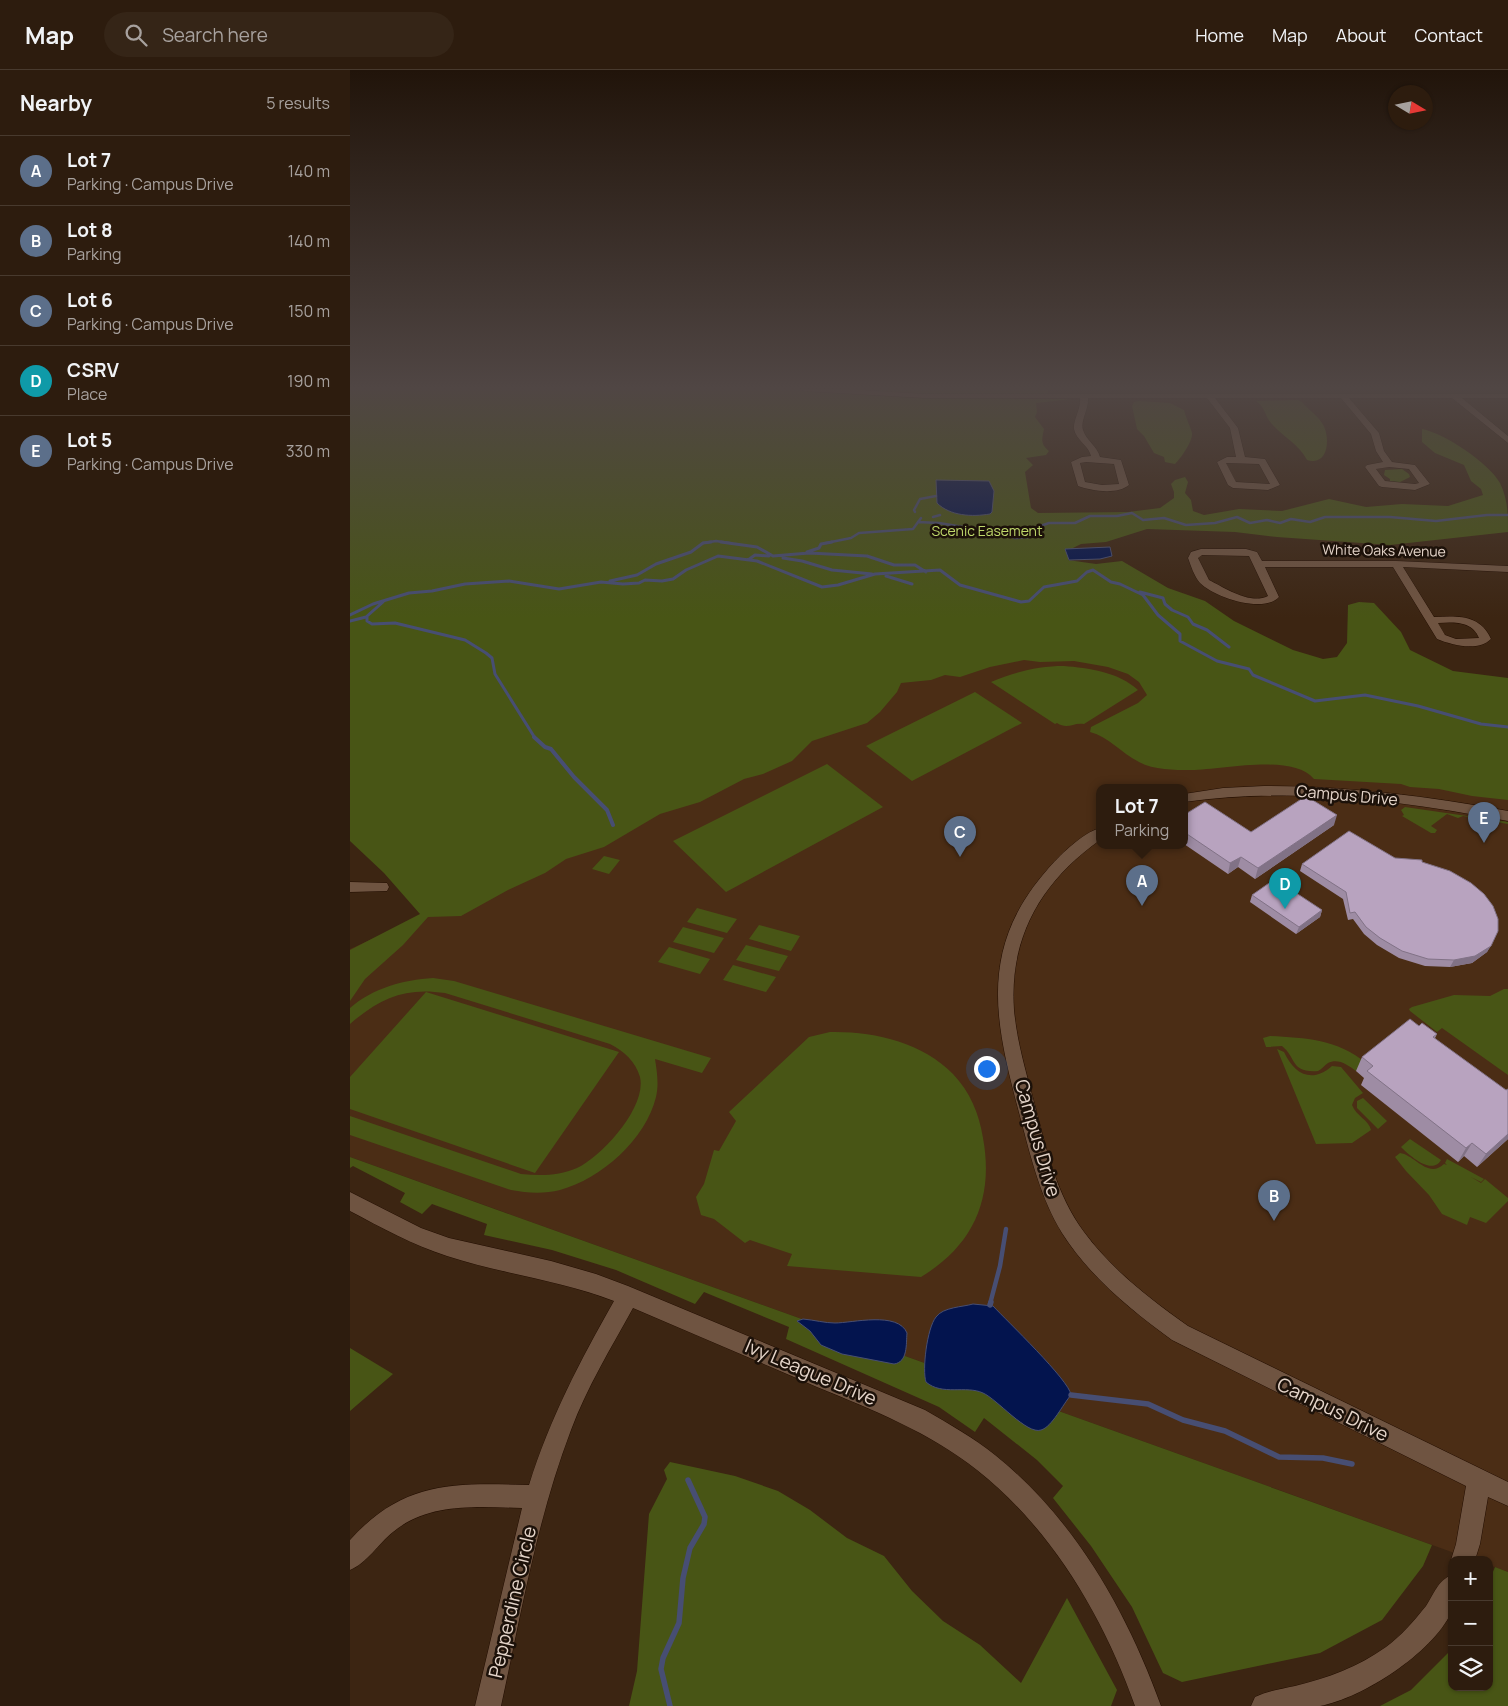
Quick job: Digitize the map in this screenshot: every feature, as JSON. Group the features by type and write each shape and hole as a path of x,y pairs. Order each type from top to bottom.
{"street":[{"path":"1076,465 1081,484 1089,487 1116,487 1124,485 1119,465"},
{"path":"1223,465 1233,485 1268,487 1275,485 1264,465"},
{"path":"1380,465 1370,467 1382,484 1415,487 1425,484 1412,467 1399,465"},
{"path":"1201,552 1246,552 1253,554 1259,564 1274,597 1268,600 1245,600 1202,580 1193,555 1201,552"},
{"name":"White Oaks Avenue","path":"1259,564 1396,564 1508,569"},
{"path":"1396,564 1429,620"},
{"name":"Campus Drive","path":"1188,798 1241,791 1306,791 1407,800 1508,816"},
{"name":"Campus Drive","path":"1096,836 1067,857 1045,879 1028,902 1018,925 1005,973 1006,1009 1012,1045 1043,1169 1057,1204 1077,1238 1102,1269 1136,1302 1180,1333 1508,1494"},
{"path":"350,887 382,887"},
{"name":"Ivy League Drive","path":"350,1201 415,1235 449,1246 551,1270 628,1296 917,1418 958,1443 992,1468 1020,1494 1053,1532 1084,1575 1117,1631 1138,1674 1148,1706"},
{"name":"Pepperdine Circle","path":"488,1706 536,1498 560,1429 576,1393 628,1296"},
{"path":"1465,1556 1479,1480"},
{"path":"350,1558 362,1542 386,1521 406,1508 430,1499 456,1495 536,1498"},
{"path":"1264,1706 1341,1687 1381,1667 1419,1635 1448,1594"}],"shaded area":[{"path":"936,480 989,481 994,491 992,512 990,514 962,515 948,511 937,503"},
{"path":"1110,547 1112,556 1100,559 1069,560 1065,549"},
{"path":"831,607 1508,743 1508,1572 1493,1566 1493,1556 1463,1556 350,1157 350,949 427,914"},
{"path":"973,1304 993,1306 1049,1364 1068,1388 1071,1395 1045,1428 1035,1430 1028,1427 983,1393 969,1390 947,1390 932,1386 926,1382 926,1349 930,1330 936,1317 948,1309"},
{"path":"803,1319 831,1323 874,1320 894,1322 902,1326 907,1333 904,1356 899,1363 894,1364 842,1354 821,1345 810,1331 797,1321"}],"green space":[{"name":"Scenic Easement","path":"350,465 1033,465 1025,472 1031,508 1038,513 1128,512 1160,508 1174,498 1171,484 1175,480 1185,477 1188,482 1185,493 1191,500 1193,511 1204,515 1239,509 1282,511 1329,499 1366,507 1402,504 1448,506 1483,495 1481,489 1471,481 1464,465 1484,465 1500,483 1505,495 1508,513 1508,532 1390,545 1235,532 1147,529 1106,542 1081,544 1073,548 1068,560 1096,564 1122,561 1168,588 1205,601 1234,621 1293,650 1323,659 1337,657 1347,643 1348,605 1359,602 1374,603 1401,632 1410,650 1453,671 1508,678 1508,800 1472,796 1439,789 1410,787 1401,784 1314,779 1304,771 1274,765 1191,770 1151,767 1133,758 1097,734 1090,732 1091,727 1138,703 1147,695 1139,682 1128,674 1108,667 1074,661 1040,662 1024,660 990,667 960,677 945,675 931,680 901,683 897,692 880,712 867,723 812,741 792,761 763,774 744,779 700,802 660,814 604,847 566,859 545,873 508,890 461,916 428,917 403,945 365,979 350,1001 350,950 420,914 384,873 350,841"},
{"path":"1402,469 1410,477 1400,482 1390,482 1390,479 1384,475 1385,470"},
{"path":"1064,666 1113,675 1138,690 1084,724 1064,726 1055,724 991,682 1027,670"},
{"path":"975,692 1022,723 912,781 866,746"},
{"path":"827,764 883,807 726,892 673,841"},
{"path":"1405,807 1508,822 1508,824 1463,816 1458,818 1447,814 1431,826 1437,830 1435,833 1431,833 1402,816 1404,815 1401,810"},
{"path":"604,856 620,860 609,874 592,869"},
{"path":"697,908 737,919 727,933 687,922"},
{"path":"759,925 800,936 791,951 749,939"},
{"path":"683,927 724,938 714,953 673,942"},
{"path":"746,945 788,956 779,971 736,960"},
{"path":"669,947 710,959 700,974 658,962"},
{"path":"733,965 776,977 766,992 723,980"},
{"path":"433,978 454,981 711,1058 702,1073 655,1059 657,1092 651,1113 643,1128 620,1155 591,1177 575,1185 548,1192 535,1193 511,1190 350,1135 350,1116 521,1174 556,1174 577,1168 610,1142 630,1116 637,1102 640,1077 629,1057 610,1044 445,993 418,992 394,996 372,1007 350,1024 350,1008 368,995 400,983"},
{"path":"1508,989 1508,1075 1442,1028 1437,1032 1409,1009 1454,995 1490,996"},
{"path":"426,992 619,1052 535,1173 350,1109 350,1077"},
{"path":"830,1032 880,1036 912,1046 927,1054 941,1063 959,1081 969,1096 976,1112 983,1138 986,1160 982,1200 976,1218 967,1235 955,1250 921,1277 787,1266 792,1254 750,1240 745,1243 714,1219 701,1215 696,1197 704,1184 714,1150 719,1151 736,1121 729,1112 809,1037"},
{"path":"1270,1036 1309,1039 1332,1044 1355,1055 1366,1063 1356,1071 1335,1061 1328,1063 1318,1071 1303,1070 1295,1064 1282,1046 1266,1047 1263,1038"},
{"path":"1277,1049 1284,1052 1293,1066 1304,1074 1317,1074 1332,1066 1341,1067 1363,1093 1355,1098 1352,1105 1356,1112 1368,1123 1371,1130 1352,1143 1316,1144"},
{"path":"1363,1098 1387,1121 1378,1129 1357,1108 1357,1101"},
{"path":"1410,1139 1441,1160 1432,1166 1415,1159 1401,1147"},
{"path":"1400,1153 1432,1169 1444,1164 1447,1165 1445,1163 1447,1159 1484,1179 1481,1182 1471,1177 1481,1183 1485,1179 1508,1198 1508,1201 1486,1223 1470,1217 1467,1225 1442,1214 1429,1195 1395,1157"},
{"path":"350,1157 1432,1545 1423,1566 1382,1620 1320,1653 1182,1682 1163,1673 1132,1607 1091,1546 1053,1498 1063,1486 1037,1460 984,1418 975,1432 939,1407 786,1339 789,1327 704,1292 695,1304 616,1270 552,1250 484,1235 487,1224 432,1204 422,1214 400,1202 405,1193 353,1166 350,1168"},
{"path":"350,1348 393,1374 350,1411"},
{"path":"670,1462 735,1476 778,1491 810,1510 847,1538 884,1556 912,1591 943,1621 980,1645 1021,1683 1067,1598 1117,1690 1111,1706 629,1706 637,1671 649,1514 667,1479 664,1470"},
{"path":"1495,1567 1508,1572 1508,1706 1380,1706 1411,1690 1448,1653 1448,1691 1493,1691 1493,1572"}],"building":[{"path":"1306,796 1337,815 1258,868 1241,857 1230,863 1188,835 1188,813 1205,802 1251,832"},
{"path":"1349,831 1395,858 1422,860 1422,862 1450,871 1471,883 1484,894 1493,906 1498,919 1498,931 1491,946 1475,956 1454,960 1428,959 1402,951 1366,927 1355,912 1350,913 1346,892 1302,864"},
{"path":"1275,879 1322,910 1299,927 1252,895"},
{"path":"1410,1019 1419,1026 1422,1023 1437,1034 1433,1037 1506,1090 1508,1089 1508,1134 1486,1154 1472,1143 1466,1148 1367,1071 1373,1066 1362,1057"}],"waterway":[{"path":"915,512 914,510 920,499 936,496"},
{"path":"918,522 939,523 1005,534 1015,538 1029,537 1032,529 1049,523 1075,523 1090,516 1117,516 1132,513 1143,520 1164,518 1186,525 1215,523 1237,517 1250,523 1267,520 1280,523 1291,519 1310,522 1325,517 1390,517 1436,521 1487,515 1508,515"},
{"path":"933,517 940,515"},
{"path":"918,522 921,518"},
{"path":"826,543 851,538 859,533 913,529 918,522"},
{"path":"703,543 716,541 730,543"},
{"path":"703,543 711,542"},
{"path":"721,542 757,547 773,556 809,553 867,556 894,565 915,565 924,571"},
{"path":"807,552 819,548 821,544 832,542"},
{"path":"610,581 637,575 656,564 691,552 703,543"},
{"path":"748,560 755,555 769,556"},
{"path":"350,615 373,604 409,593 432,591 465,584 509,581 559,589 601,582 639,583 645,580 662,581 673,579 686,570 718,556 748,560"},
{"path":"783,558 802,561 832,570 872,574"},
{"path":"748,560 757,561 822,587 838,585 875,574 924,571"},
{"path":"924,571 940,570 960,585 1021,602 1029,601 1044,587 1077,581 1087,572 1093,570 1111,582 1120,584 1143,595 1158,615 1180,634 1180,641 1217,661 1249,669 1253,675 1315,701 1365,695 1418,706 1481,724 1508,727"},
{"path":"886,576 912,584"},
{"path":"1140,592 1163,598 1165,604 1172,610 1188,617 1193,624 1207,630 1229,647"},
{"path":"350,621 366,617 383,602"},
{"path":"367,617 367,621 372,624 395,623 465,640 486,653 492,658 495,674 535,738"},
{"path":"535,738 545,747 551,749 574,777 607,810 613,825"},
{"path":"990,1304 1000,1266 1006,1229"},
{"path":"1071,1395 1148,1404 1183,1420 1225,1431 1279,1457 1323,1458 1352,1464"},
{"path":"670,1706 661,1669 663,1658 679,1623 683,1578 690,1548 704,1524 705,1517 688,1480"}],"place":[{"name":"Lot 5","path":"1484,843"},
{"name":"Lot 6","path":"960,857"},
{"name":"Lot 7","path":"1142,906"},
{"name":"CSRV","path":"1285,909"},
{"name":"Lot 8","path":"1274,1221"}]}
